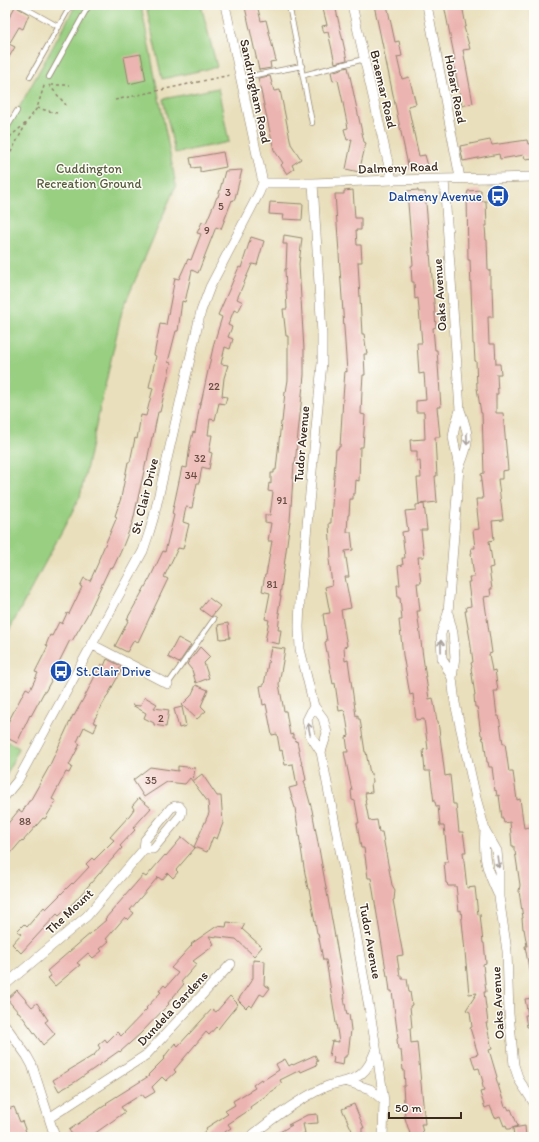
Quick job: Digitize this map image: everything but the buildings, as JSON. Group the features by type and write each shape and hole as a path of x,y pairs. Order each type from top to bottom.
{"street":[{"name":"Sandringham Road","path":"224,5 263,183"},
{"name":"Braemar Road","path":"352,5 392,180"},
{"name":"Hobart Road","path":"427,5 460,178"},
{"name":"Dalmeny Road","path":"263,183 534,177"},
{"name":"Oaks Avenue","path":"444,179 460,410 466,426 468,438 467,449 459,468"},
{"name":"St. Clair Drive","path":"5,796 18,780 143,551 150,533 201,311 210,287 263,183"},
{"name":"Tudor Avenue","path":"313,183 322,334 322,362 300,601 299,627 300,649 314,706 323,718 327,732 321,752"},
{"name":"Oaks Avenue","path":"452,678 442,658 441,634 448,613 459,468 453,437 460,410"},
{"name":"Oaks Avenue","path":"448,613 453,633 455,657 452,678 455,703 476,798 485,830 496,851 500,872 499,897 507,951 509,1014 514,1064 519,1080 527,1095 534,1103"},
{"path":"91,644 168,684"},
{"name":"Tudor Avenue","path":"314,706 307,720 310,736 321,752 353,917 384,1101 383,1137"},
{"name":"The Mount","path":"5,985 87,916 144,850 145,840 171,808 179,806 182,810 181,815 153,849 144,850"},
{"name":"Oaks Avenue","path":"485,830 483,851 486,866 499,897"},
{"name":"Dundela Gardens","path":"49,1118 146,1055 231,964"},
{"path":"5,1025 27,1056 55,1137"},
{"path":"250,1137 272,1119 312,1094 326,1086 348,1082 360,1074 367,1068 376,1047"},
{"path":"348,1082 370,1089 384,1101"}],"lane":[{"path":"20,5 59,27"},
{"path":"30,77 71,5"},
{"path":"49,77 90,5"},
{"path":"289,5 304,75 312,123"},
{"path":"304,75 364,59"},
{"path":"240,76 302,66"},
{"path":"5,131 17,111"},
{"path":"168,684 214,619"}],"path":[{"path":"116,100 240,76"},
{"path":"5,163 27,122 37,108 45,84 49,77"},
{"path":"45,84 70,85"},
{"path":"49,84 66,105"},
{"path":"37,108 57,113"},
{"path":"5,141 27,122"},
{"path":"5,290 7,296 5,301"},
{"path":"31,1137 35,1135 36,1137"}],"green space":[{"name":"Cuddington Recreation Ground","path":"76,5 141,5 176,185 122,311 80,497 5,638 5,133"},
{"path":"146,5 201,5 217,67 162,79"},
{"path":"218,88 229,142 175,153 163,99"},
{"path":"5,740 19,748 5,778"}],"place":[{"name":"Dalmeny Avenue","path":"498,196"},
{"name":"St.Clair Drive","path":"61,671"}]}
